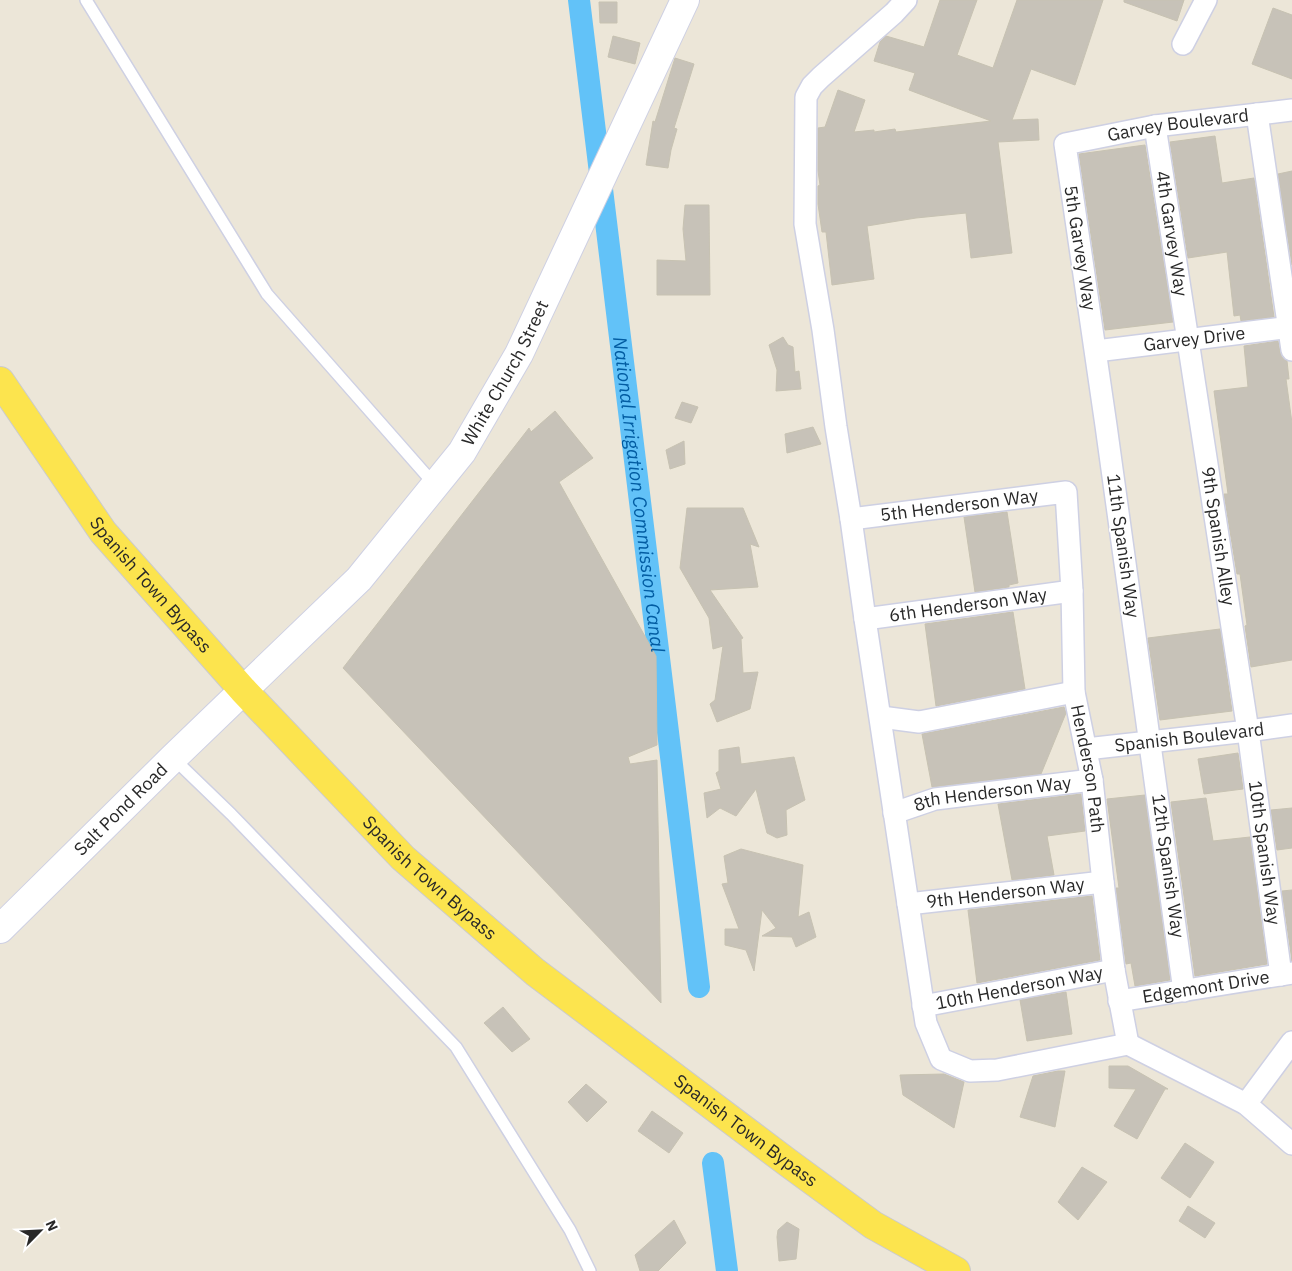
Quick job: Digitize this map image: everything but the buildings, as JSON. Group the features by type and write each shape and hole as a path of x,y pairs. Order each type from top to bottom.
{"main road":[{"name":"Spanish Town Bypass","path":"0,381 103,532 243,690 403,858 535,972 873,1225 956,1271"}],"street":[{"name":"White Church Street","path":"243,690 360,578 462,452 519,354 685,0"},
{"path":"906,0 821,76 812,86 806,97 805,224 823,330 926,1022 941,1059 970,1071 997,1070 1128,1044 1246,1104 1292,1144"},
{"path":"1183,44 1206,0"},
{"name":"Garvey Boulevard","path":"1065,144 1155,126 1292,110"},
{"path":"1257,114 1292,350"},
{"name":"4th Garvey Way","path":"1155,126 1188,341"},
{"name":"5th Garvey Way","path":"1065,144 1096,351"},
{"name":"Garvey Drive","path":"1096,351 1290,328"},
{"name":"9th Spanish Alley","path":"1188,341 1248,731"},
{"name":"11th Spanish Way","path":"1096,351 1151,742"},
{"name":"5th Henderson Way","path":"851,520 1066,492"},
{"name":"Henderson Path","path":"1066,492 1072,591 1074,692 1092,780 1114,970 1128,1044"},
{"name":"6th Henderson Way","path":"865,619 1072,591"},
{"name":"Salt Pond Road","path":"0,929 243,690"},
{"path":"881,718 919,722 1074,692"},
{"name":"Spanish Boulevard","path":"1086,749 1292,725"},
{"name":"10th Spanish Way","path":"1248,731 1286,974"},
{"name":"12th Spanish Way","path":"1151,742 1184,991"},
{"name":"8th Henderson Way","path":"894,813 935,799 1092,780"},
{"name":"9th Henderson Way","path":"908,904 1103,882"},
{"name":"10th Henderson Way","path":"923,1006 1114,970"},
{"name":"Edgemont Drive","path":"1119,1001 1286,974"},
{"path":"1246,1104 1292,1042"}],"lane":[{"path":"86,0 267,294 435,485"},
{"path":"173,758 231,814 310,898 456,1046 570,1230 590,1271"}],"waterway":[{"name":"National Irrigation Commission Canal","path":"579,0 699,987"},
{"path":"713,1163 727,1271"}]}
